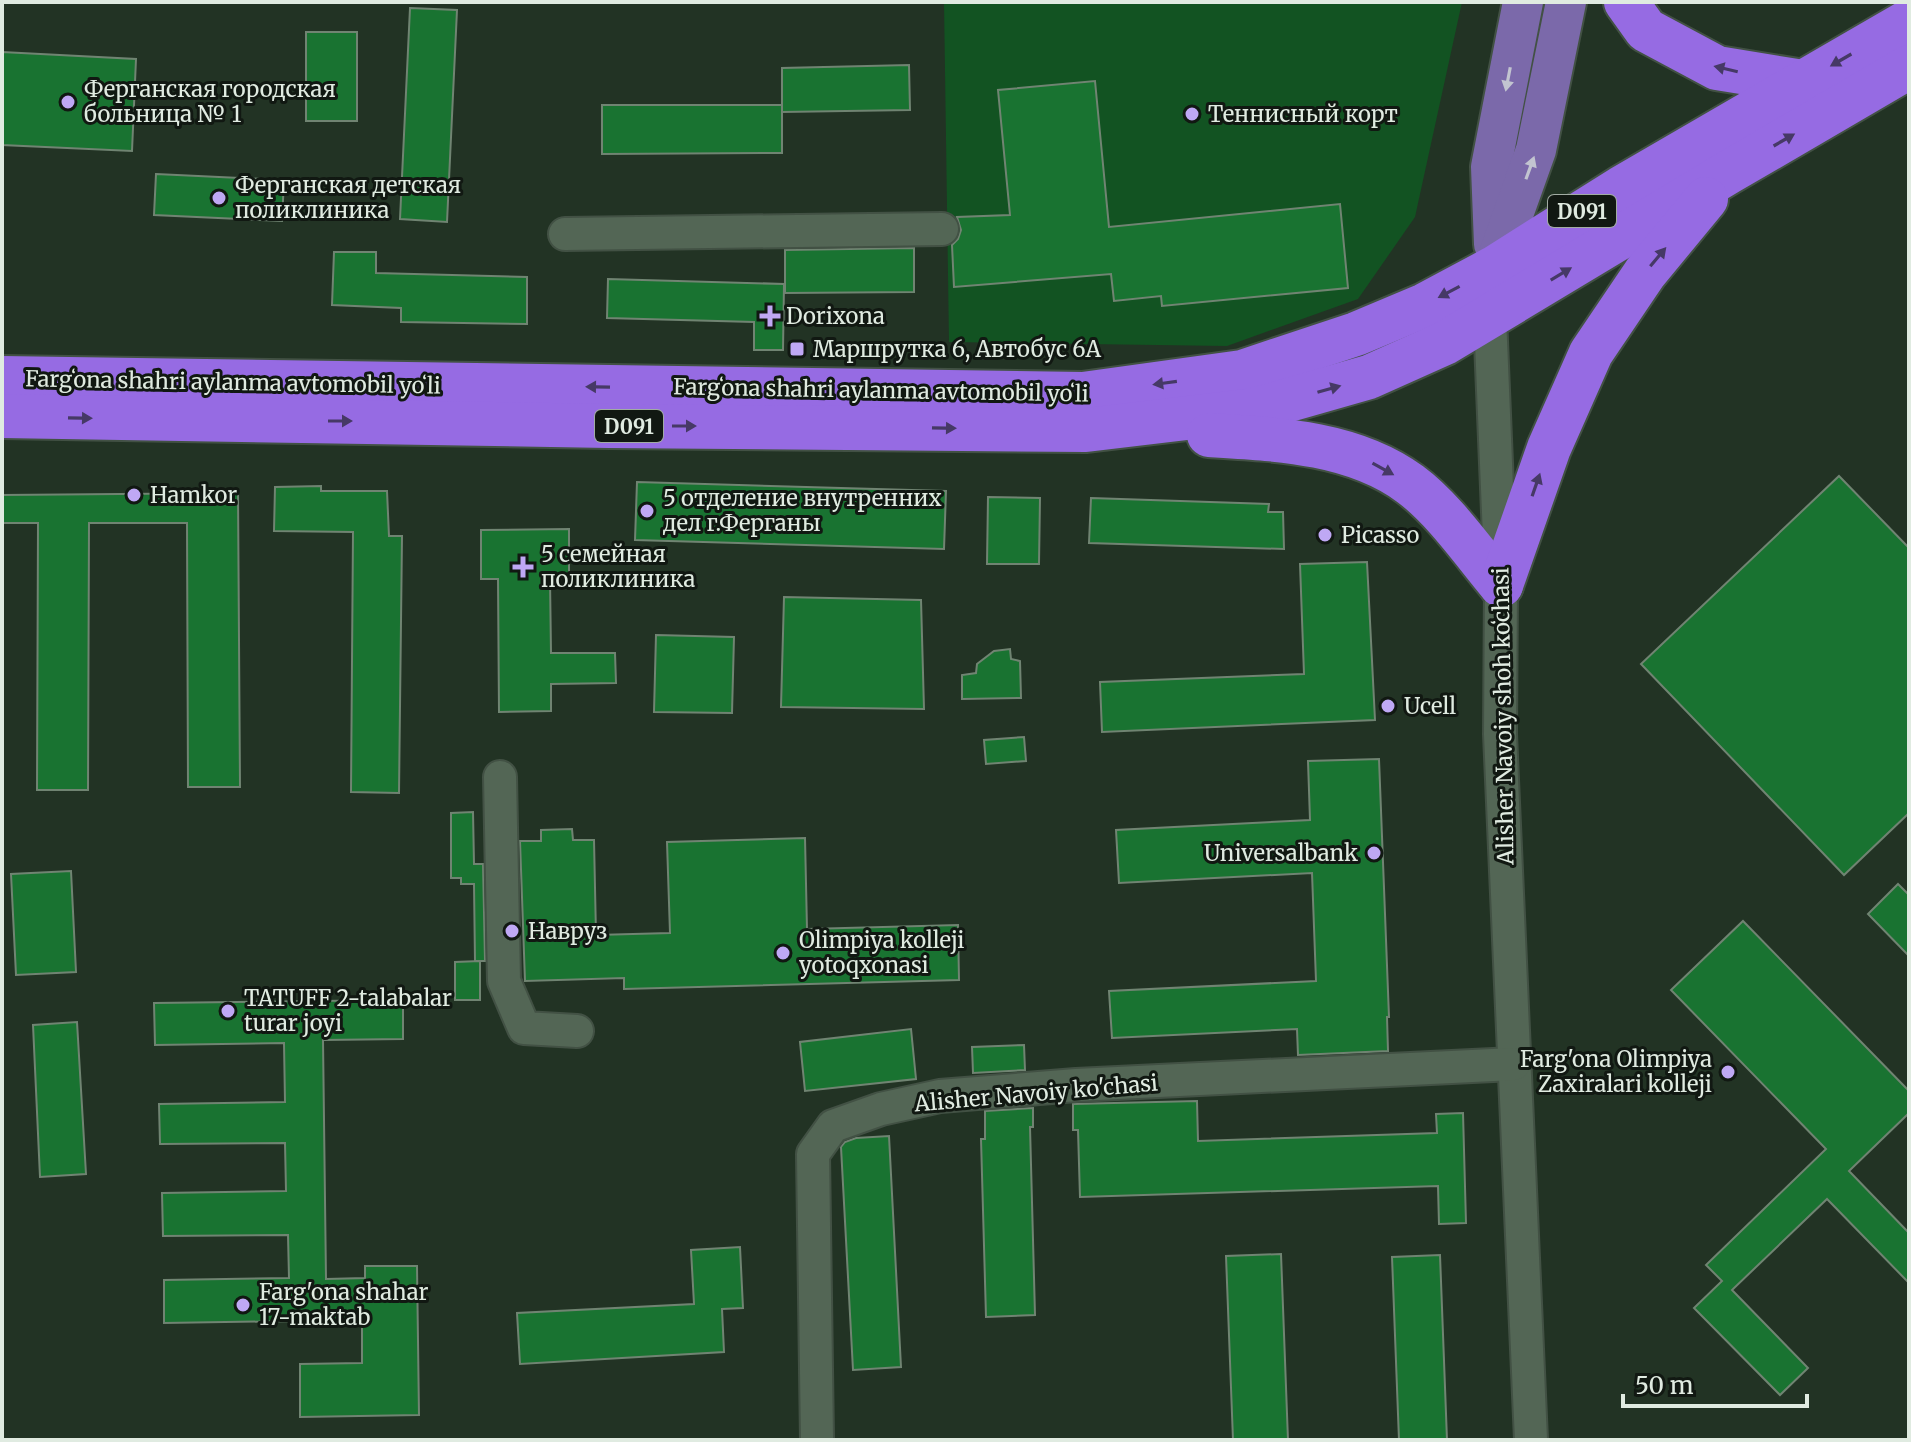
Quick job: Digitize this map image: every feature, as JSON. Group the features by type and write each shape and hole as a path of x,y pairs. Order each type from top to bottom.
{"highway":[{"path":"1626,2 1646,30 1717,68 1803,82"},
{"name":"Fargʻona shahri aylanma avtomobil yoʻli","path":"2,378 1083,394 1242,372 1356,334 1425,305 1494,268 1600,201 1909,21"},
{"name":"Fargʻona shahri aylanma avtomobil yoʻli","path":"2,416 1086,430 1254,410 1369,377 1445,343 1909,67"},
{"path":"1501,585 1549,448 1591,353 1645,273 1729,172"},
{"path":"1086,430 1272,438 1320,447 1372,462 1411,484 1448,521 1501,585"}],"main road":[{"path":"1494,268 1491,167 1523,2"},
{"name":"Alisher Navoiy shoh koʻchasi","path":"1490,317 1494,268 1536,150 1566,2"}],"street":[{"path":"565,234 942,229"},
{"name":"Alisher Navoiy shoh koʻchasi","path":"1490,317 1501,585 1500,734 1531,1440"},
{"path":"500,777 504,981 524,1028 577,1031"},
{"name":"Alisher Navoiy ko'chasi","path":"817,1440 813,1154 833,1126 881,1109 940,1096 1076,1085 1514,1064"}],"green space":[{"name":"Теннисный корт","path":"944,2 1462,2 1415,217 1358,299 1227,346 949,342"}],"building":[{"path":"410,8 457,10 447,222 400,219"},
{"path":"306,32 357,32 357,121 306,121"},
{"name":"Ферганская городская больница № 1","path":"2,52 136,59 132,151 2,145"},
{"path":"909,65 910,110 782,112 782,68"},
{"path":"1095,81 1109,227 1340,204 1348,288 1162,306 1161,296 1114,301 1111,274 954,287 952,245 961,230 957,217 1010,215 998,90"},
{"path":"602,105 782,105 782,153 602,154"},
{"name":"Ферганская детская поликлиника","path":"156,174 284,180 282,221 154,215"},
{"path":"914,248 914,292 785,293 785,250"},
{"path":"334,252 376,252 376,273 527,277 527,324 401,322 401,308 332,305"},
{"path":"608,279 784,284 783,350 754,350 754,322 607,318"},
{"path":"1839,476 1909,548 1909,813 1844,875 1641,664"},
{"path":"637,482 946,491 944,549 635,540"},
{"path":"321,486 321,491 387,491 389,536 402,536 399,793 351,792 353,532 274,531 275,487"},
{"path":"238,493 240,787 188,787 187,523 89,523 88,790 37,790 38,523 2,523 2,495"},
{"path":"988,497 1040,498 1039,564 987,564"},
{"path":"1091,498 1269,504 1268,512 1283,512 1284,549 1089,543"},
{"path":"569,529 569,578 550,579 551,653 615,653 616,683 551,684 551,711 499,712 498,579 481,579 481,530"},
{"path":"1367,562 1375,720 1102,732 1100,682 1304,674 1300,564"},
{"path":"784,597 921,600 924,709 781,707"},
{"path":"656,635 734,637 732,713 654,712"},
{"path":"1010,649 1011,659 1020,661 1021,698 962,699 962,675 976,673 977,664 994,651"},
{"path":"1024,737 1026,761 986,764 984,740"},
{"path":"1379,759 1388,1051 1298,1055 1297,1029 1112,1038 1109,991 1316,981 1312,873 1119,883 1116,830 1310,820 1308,761"},
{"path":"473,812 474,864 483,864 485,961 475,961 474,884 461,884 461,878 451,878 451,813"},
{"path":"572,829 573,840 594,840 596,935 670,933 667,842 805,838 807,929 958,925 959,980 624,989 624,978 525,981 520,841 541,841 541,830"},
{"path":"71,871 76,972 16,975 11,874"},
{"path":"1898,884 1909,895 1909,956 1868,914"},
{"path":"1743,921 1909,1091 1909,1113 1849,1171 1909,1233 1909,1283 1827,1199 1732,1290 1808,1368 1780,1395 1694,1308 1722,1281 1706,1265 1826,1149 1671,990"},
{"path":"480,961 480,1000 455,1000 455,962"},
{"path":"403,1000 403,1039 323,1040 326,1279 365,1278 365,1266 417,1266 419,1415 300,1417 300,1364 362,1363 362,1320 164,1323 164,1280 289,1278 288,1235 163,1236 162,1193 286,1191 285,1143 160,1144 159,1104 285,1102 284,1043 155,1045 154,1003"},
{"path":"77,1022 86,1174 40,1177 33,1025"},
{"path":"911,1029 916,1079 805,1091 800,1042"},
{"path":"1024,1045 1025,1070 973,1073 972,1047"},
{"path":"1197,1101 1198,1141 1437,1133 1436,1114 1463,1113 1466,1223 1439,1224 1438,1186 1080,1197 1078,1130 1073,1130 1073,1104"},
{"path":"1033,1108 1033,1127 1030,1127 1035,1315 986,1317 981,1139 985,1139 985,1111"},
{"path":"889,1136 901,1367 853,1370 841,1147 856,1138"},
{"path":"740,1247 743,1308 722,1309 724,1352 520,1364 517,1313 694,1304 691,1250"},
{"path":"1281,1254 1288,1440 1233,1440 1226,1256"},
{"path":"1440,1255 1447,1440 1399,1440 1392,1257"}],"place":[{"name":"Ферганская городская больница № 1","path":"68,102"},
{"name":"Теннисный корт","path":"1192,114"},
{"name":"Ферганская детская поликлиника","path":"219,198"},
{"name":"Dorixona","path":"770,316"},
{"name":"Маршрутка 6, Автобус 6А","path":"797,349"},
{"name":"Hamkor","path":"134,495"},
{"name":"5 отделение внутренних дел г.Ферганы","path":"647,511"},
{"name":"Picasso","path":"1325,535"},
{"name":"5 семейная поликлиника","path":"523,567"},
{"name":"Ucell","path":"1388,706"},
{"name":"Universalbank","path":"1374,853"},
{"name":"Навруз","path":"512,931"},
{"name":"Olimpiya kolleji yotoqxonasi","path":"783,953"},
{"name":"TATUFF 2-talabalar turar joyi","path":"228,1011"},
{"name":"Farg'ona Olimpiya Zaxiralari kolleji","path":"1728,1072"},
{"name":"Farg'ona shahar 17-maktab","path":"243,1305"}]}
